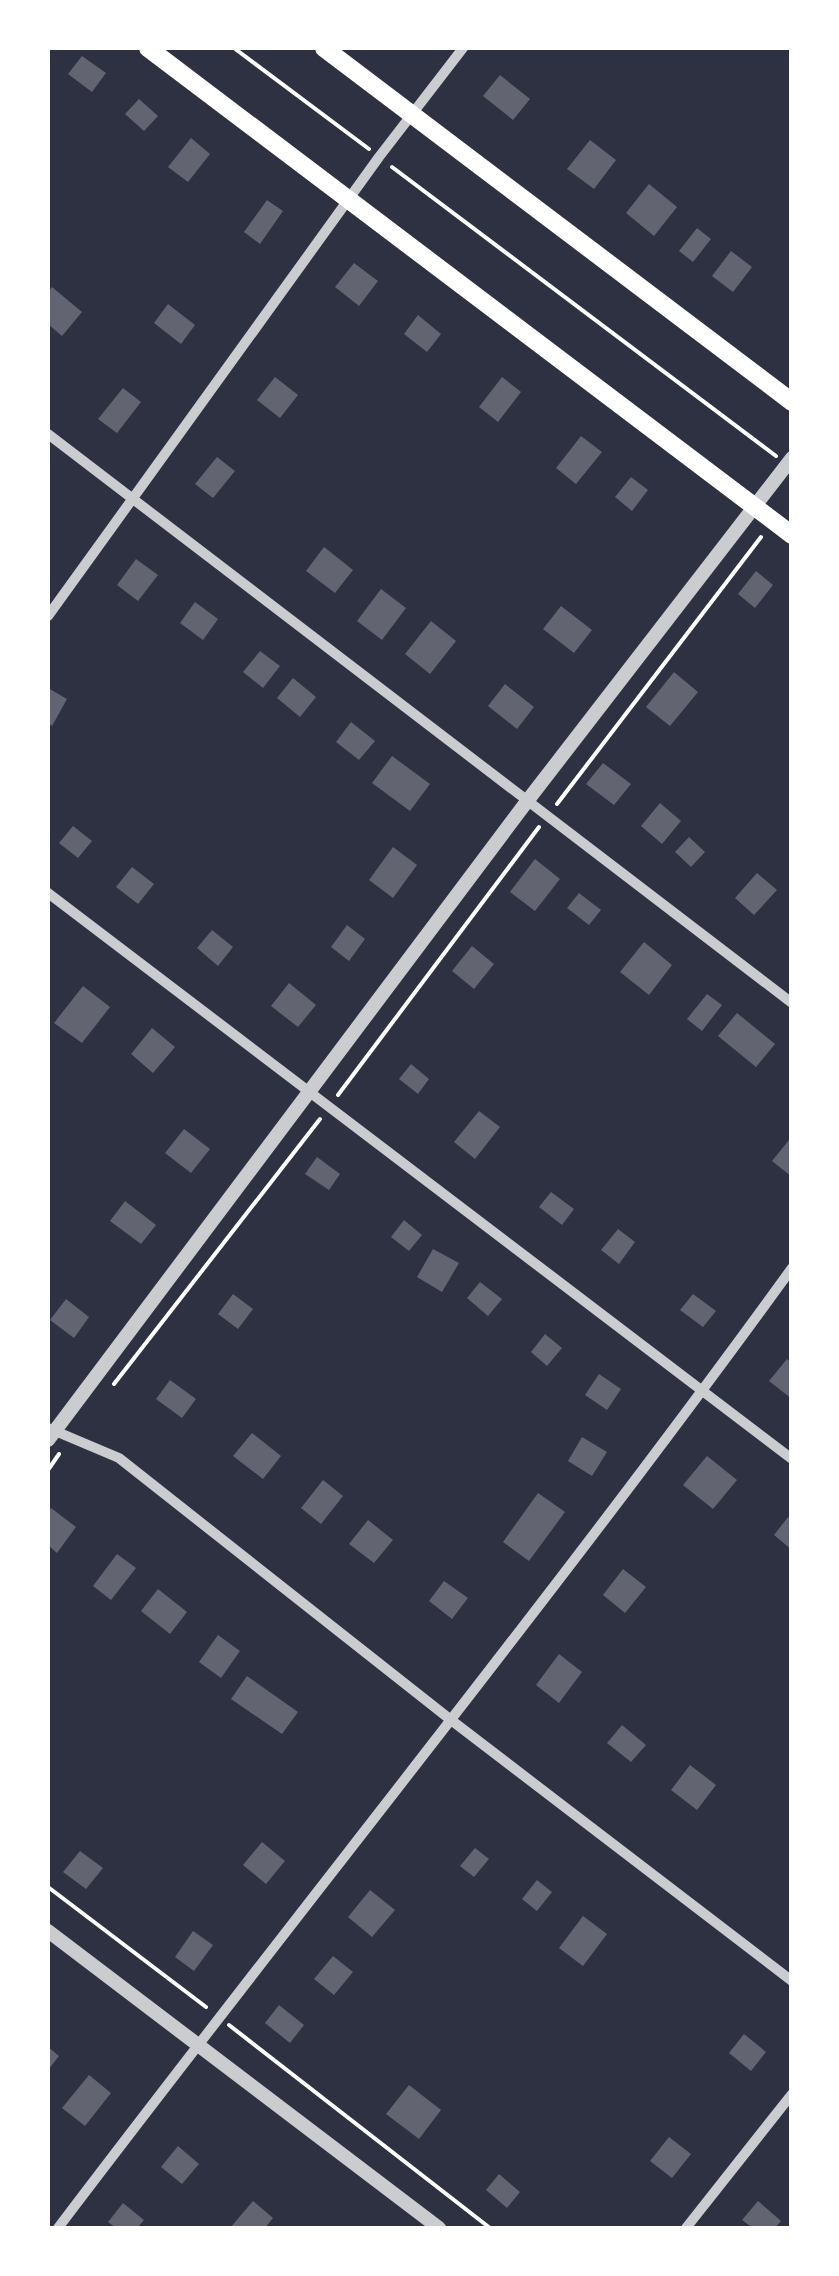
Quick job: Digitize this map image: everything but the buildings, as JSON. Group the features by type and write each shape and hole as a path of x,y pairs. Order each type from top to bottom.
{"main road":[{"path":"148,48 792,535"},
{"path":"324,48 792,402"}],"street":[{"path":"48,616 348,199 463,48"},
{"path":"48,434 792,1002"},
{"path":"789,461 50,1433 73,1438 119,1458 451,1720 792,1981"},
{"path":"48,893 792,1458"},
{"path":"58,2228 702,1392 792,1268"},
{"path":"48,1931 439,2228"},
{"path":"686,2228 792,2094"}],"path":[{"path":"234,48 789,461"},
{"path":"109,1390 774,521"},
{"path":"48,1470 73,1438"},
{"path":"48,1887 490,2228"}]}
